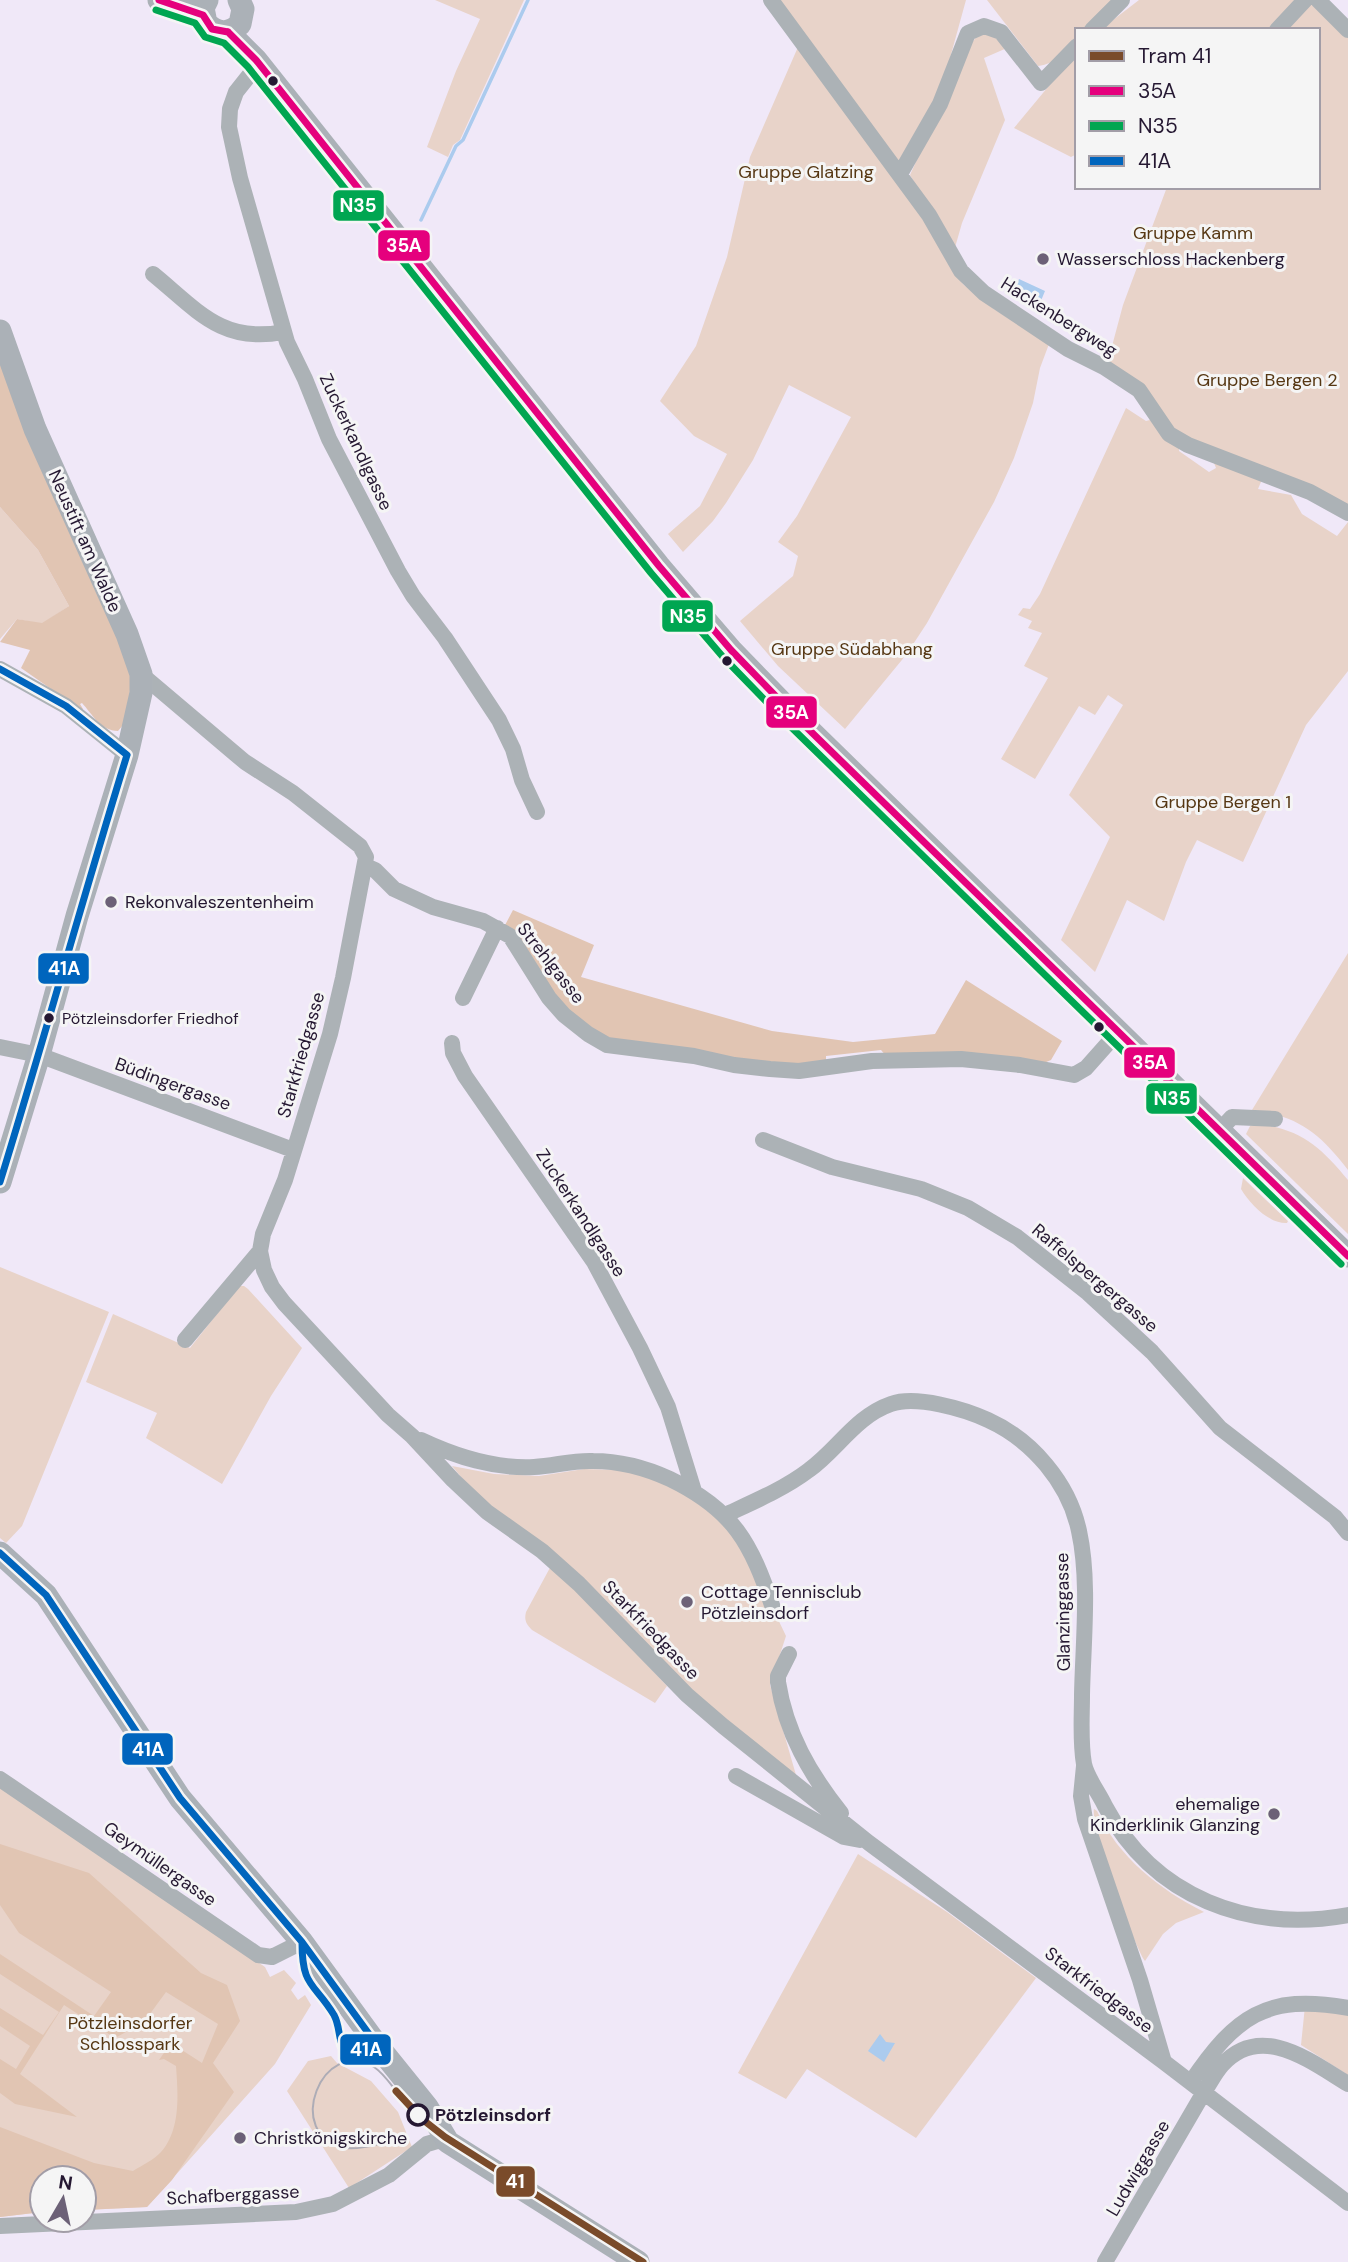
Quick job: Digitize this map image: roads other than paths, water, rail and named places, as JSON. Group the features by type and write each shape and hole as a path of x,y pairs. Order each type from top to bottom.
{"street":[{"path":"159,0 203,4 206,23 219,33 234,28 243,9 239,0"},
{"name":"Hackenbergweg","path":"771,0 929,215 961,271 984,293 1068,349 1104,367 1139,390 1169,434 1345,506"},
{"path":"1094,28 1122,0"},
{"path":"1278,28 1305,0"},
{"path":"1318,0 1348,30"},
{"path":"900,174 940,104 968,33 984,26 1001,32 1041,83 1075,48"},
{"path":"234,28 257,62 659,566 722,640 813,735 1348,1256"},
{"name":"Zuckerkandlgasse","path":"257,62 236,92 230,109 229,127 240,178 283,332 330,439 398,571 499,720 537,812"},
{"path":"153,274 202,315 229,331 263,336 283,332"},
{"name":"Neustift am Walde","path":"0,331 35,429 127,634 141,674 141,693 127,755 0,1182"},
{"path":"2,668 65,706 127,755"},
{"name":"Strehlgasse","path":"141,674 245,762 293,793 360,846 366,856 366,866 394,888 423,902 483,921 510,936 535,979 564,1014 588,1034 607,1045 770,1069 799,1070 872,1061 961,1059 1020,1065 1074,1075 1086,1068 1118,1032"},
{"name":"Starkfriedgasse","path":"366,866 330,1034 285,1180 265,1226 260,1251 272,1287 388,1415 412,1436 453,1480 487,1512 542,1551 579,1584 687,1695 869,1843 1191,2082 1348,2203"},
{"path":"463,999 497,928"},
{"name":"Zuckerkandlgasse","path":"452,1043 453,1053 465,1076 594,1262 607,1286 668,1407 694,1490"},
{"name":"Büdingergasse","path":"0,1047 39,1055 293,1150"},
{"path":"1219,1130 1232,1117 1275,1119"},
{"name":"Raffelspergergasse","path":"763,1140 832,1167 921,1189 968,1208 1017,1237 1088,1293 1134,1335 1220,1428 1335,1517 1348,1533"},
{"name":"Starkfriedgasse","path":"185,1340 260,1251"},
{"name":"Glanzinggasse","path":"725,1515 765,1496 809,1470 862,1419 892,1403 927,1402 968,1411 993,1422 1024,1442 1050,1468 1067,1497 1079,1529 1085,1567 1082,1732 1084,1766 1081,1796 1084,1819 1144,1992 1164,2062"},
{"name":"Starkfriedgasse","path":"412,1436 460,1457 500,1466 538,1467 579,1461 620,1463 651,1471 694,1490 725,1515 754,1558 773,1608"},
{"path":"0,1553 46,1595 180,1798 302,1942 377,2045 427,2107 448,2142 638,2262"},
{"name":"Starkfriedgasse","path":"789,1654 778,1676 778,1682 790,1731 814,1778 841,1814 869,1843"},
{"name":"Glanzinggasse","path":"1084,1766 1115,1824 1128,1841 1155,1869 1192,1895 1231,1912 1261,1917 1310,1921 1348,1915"},
{"name":"Starkfriedgasse","path":"736,1776 844,1837 869,1843"},
{"name":"Geymüllergasse","path":"0,1779 258,1955 272,1957 302,1942"},
{"path":"1191,2082 1220,2042 1255,2015 1302,2003 1348,2008"},
{"name":"Ludwiggasse","path":"1105,2262 1204,2092 1226,2061 1242,2050 1254,2046 1280,2047 1348,2084"},
{"name":"Schafberggasse","path":"0,2226 317,2209 374,2184 427,2144 448,2142"}],"water":[{"path":"1019,279 1045,291 1038,308 1012,297"},
{"path":"880,2034 886,2042 895,2043 884,2062 868,2051"}],"waterway":[{"path":"421,220 456,146 463,140 528,0"}],"tram line":[{"path":"388,2142 346,2148 326,2140 316,2126 313,2109 317,2091 326,2075 339,2064 355,2061 374,2067 396,2091"},
{"name":"41","path":"396,2091 422,2119 445,2137 643,2262"}],"place":[{"name":"Wasserschloss Hackenberg","path":"1043,259"},
{"name":"Rekonvaleszentenheim","path":"111,902"},
{"name":"Pötzleinsdorfer Friedhof","path":"49,1018"},
{"name":"Cottage Tennisclub Pötzleinsdorf","path":"687,1602"},
{"name":"ehemalige Kinderklinik Glanzing","path":"1274,1814"},
{"name":"Pötzleinsdorf","path":"418,2115"},
{"name":"Christkönigskirche","path":"240,2138"}],"park label":[{"name":"Gruppe Glatzing","path":"806,172"},
{"name":"Gruppe Kamm","path":"1193,233"},
{"name":"Gruppe Bergen 2","path":"1267,380"},
{"name":"Gruppe Südabhang","path":"852,649"},
{"name":"Gruppe Bergen 1","path":"1223,802"},
{"name":"Pötzleinsdorfer Schlosspark","path":"130,2033"}]}
